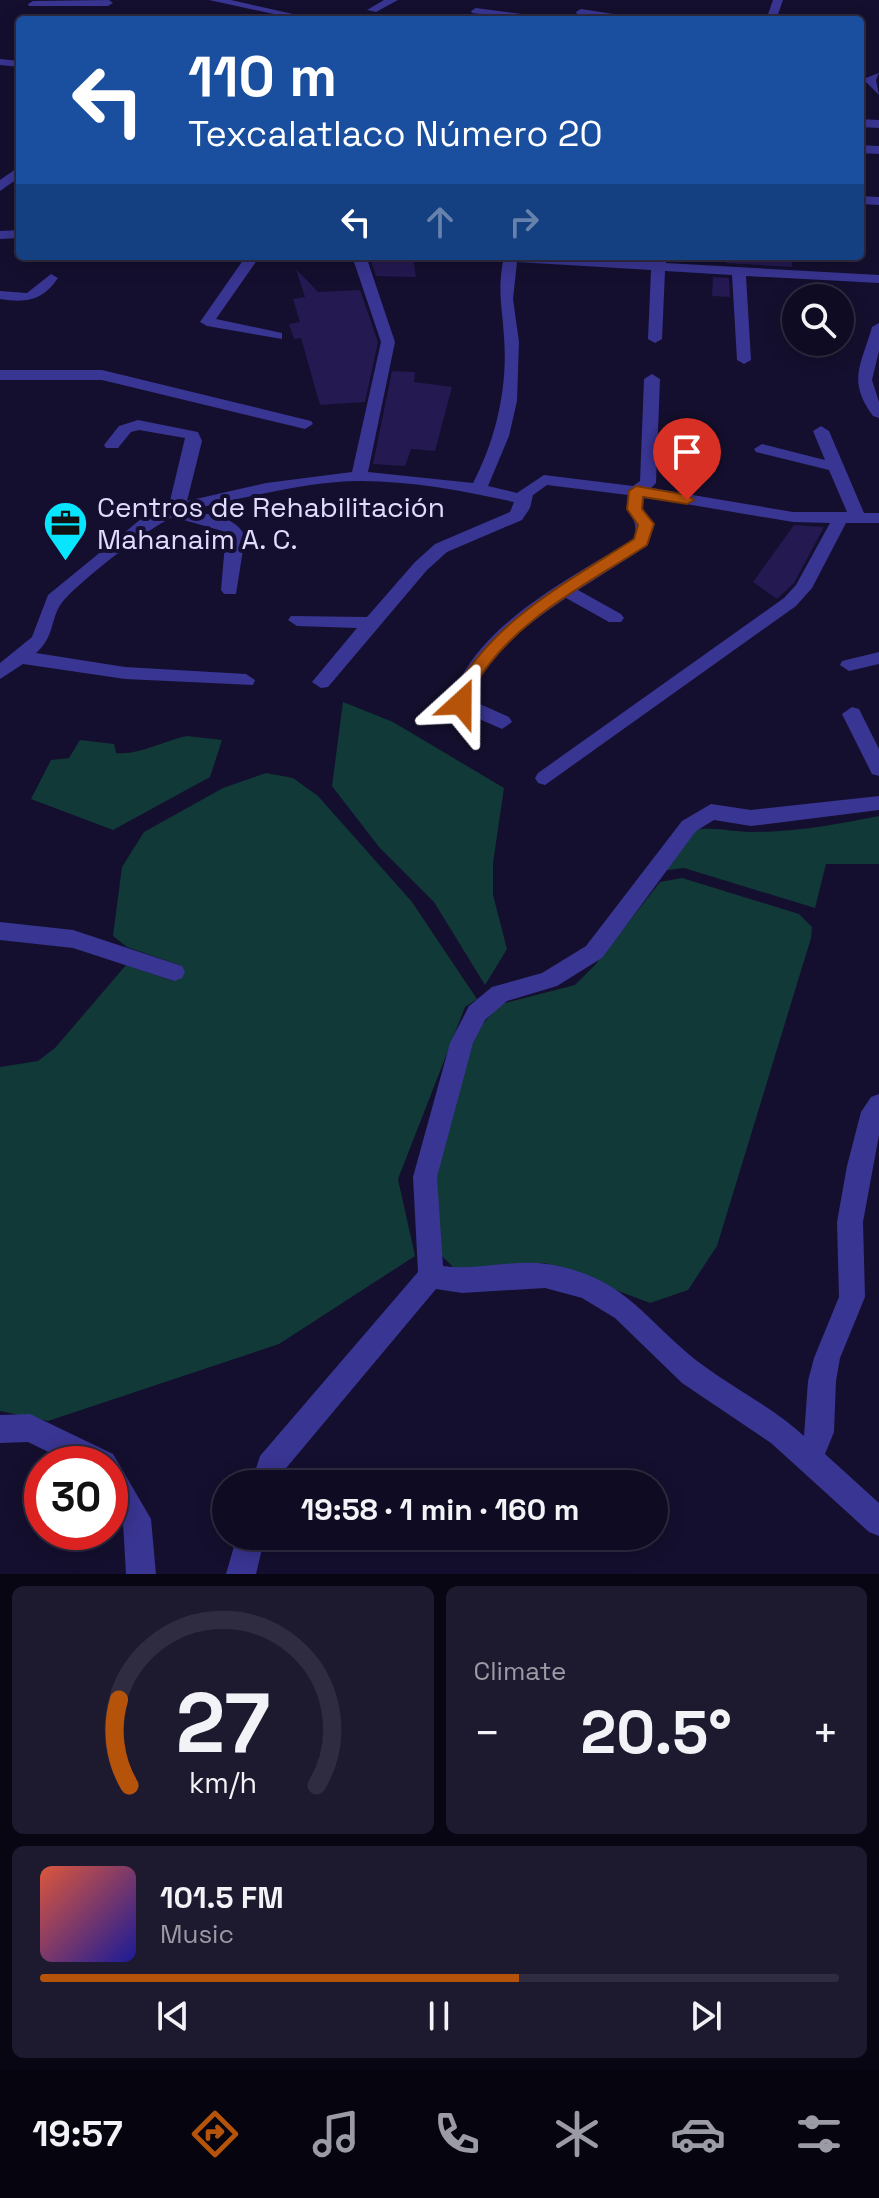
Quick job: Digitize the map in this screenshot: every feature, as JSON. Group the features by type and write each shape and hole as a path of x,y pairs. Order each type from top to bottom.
{"street":[{"path":"214,0 297,16"},
{"path":"372,10 393,0"},
{"path":"470,16 484,0"},
{"path":"33,4 107,6"},
{"path":"476,11 514,16"},
{"path":"581,12 607,16"},
{"path":"0,187 16,174"},
{"path":"250,260 207,322 277,336"},
{"path":"359,476 388,342 360,260"},
{"path":"478,490 497,457 508,405 513,337 506,295 511,260"},
{"path":"600,260 659,262 739,273 879,279"},
{"path":"655,339 659,262"},
{"path":"739,273 744,360"},
{"path":"0,295 26,298 40,294 51,278"},
{"path":"879,327 862,376 865,390 879,413"},
{"path":"0,375 102,375 305,424"},
{"path":"636,491 648,483 652,379"},
{"path":"112,445 125,429 138,425 192,435 194,441 173,509"},
{"path":"545,778 790,602 803,588 848,518 835,467 821,431"},
{"path":"762,449 835,467"},
{"path":"0,673 40,640 54,599 147,523 173,509 266,488 359,476 464,486 522,499"},
{"path":"321,682 421,566 441,548 516,516 522,508 526,492 544,480 636,491 793,517 879,518"},
{"path":"502,722 461,703 461,696 498,641 529,615 641,542 646,524 635,509 636,491"},
{"path":"173,509 227,525 234,530 236,537 230,590"},
{"path":"566,591 615,618"},
{"path":"297,620 372,623"},
{"path":"21,657 125,673 246,680"},
{"path":"849,665 879,658"},
{"path":"852,714 879,769"},
{"path":"269,1470 431,1276 425,1177 462,1043 477,1013 500,994 549,980 594,952 662,858 689,826 711,812 751,818 879,803"},
{"path":"0,931 73,939 174,972"},
{"path":"809,1458 820,1432 822,1381 827,1358 852,1297 850,1222 859,1166 873,1112 879,1104"},
{"path":"431,1276 462,1281 545,1276 588,1287 624,1309 692,1374 781,1433 879,1522"},
{"path":"0,1429 30,1428 66,1446"},
{"path":"128,1504 137,1519 141,1574"},
{"path":"241,1574 247,1550"}],"green space":[{"path":"343,702 393,722 504,788 493,863 493,895 507,949 485,985 434,902 379,847 332,786"},
{"path":"187,736 222,740 210,777 113,830 31,799 51,760 69,758 80,740 114,744 116,753 125,753"},
{"path":"266,773 293,778 318,796 412,902 477,999 465,1007 398,1179 415,1256 279,1344 48,1421 0,1411 0,1067 38,1061 55,1048 126,965 173,981 182,966 127,947 113,936 122,867 144,832 223,788"},
{"path":"879,816 879,864 826,864 815,908 684,868 661,871 692,830 786,831"},
{"path":"682,878 799,914 812,927 717,1246 688,1290 650,1303 545,1263 459,1273 442,1256 428,1190 476,1031 501,1004 575,985 595,965 660,882"}],"building":[{"path":"371,260 413,260 416,277 376,276"},
{"path":"726,260 792,260 792,267 726,263"},
{"path":"296,269 318,292 360,290 378,342 365,402 320,405 301,338 294,339 289,324 300,322 293,299 305,297"},
{"path":"713,277 729,278 730,297 712,296"},
{"path":"392,371 415,372 414,382 452,387 435,451 411,449 405,466 373,464"},
{"path":"794,525 824,527 794,583 777,599 753,582"}],"place":[{"name":"Centros de Rehabilitación Mahanaim A. C.","path":"66,562"}],"route":[{"path":"461,703 468,681 498,641 529,615 641,542 646,524 635,509 636,491 687,500"}]}
